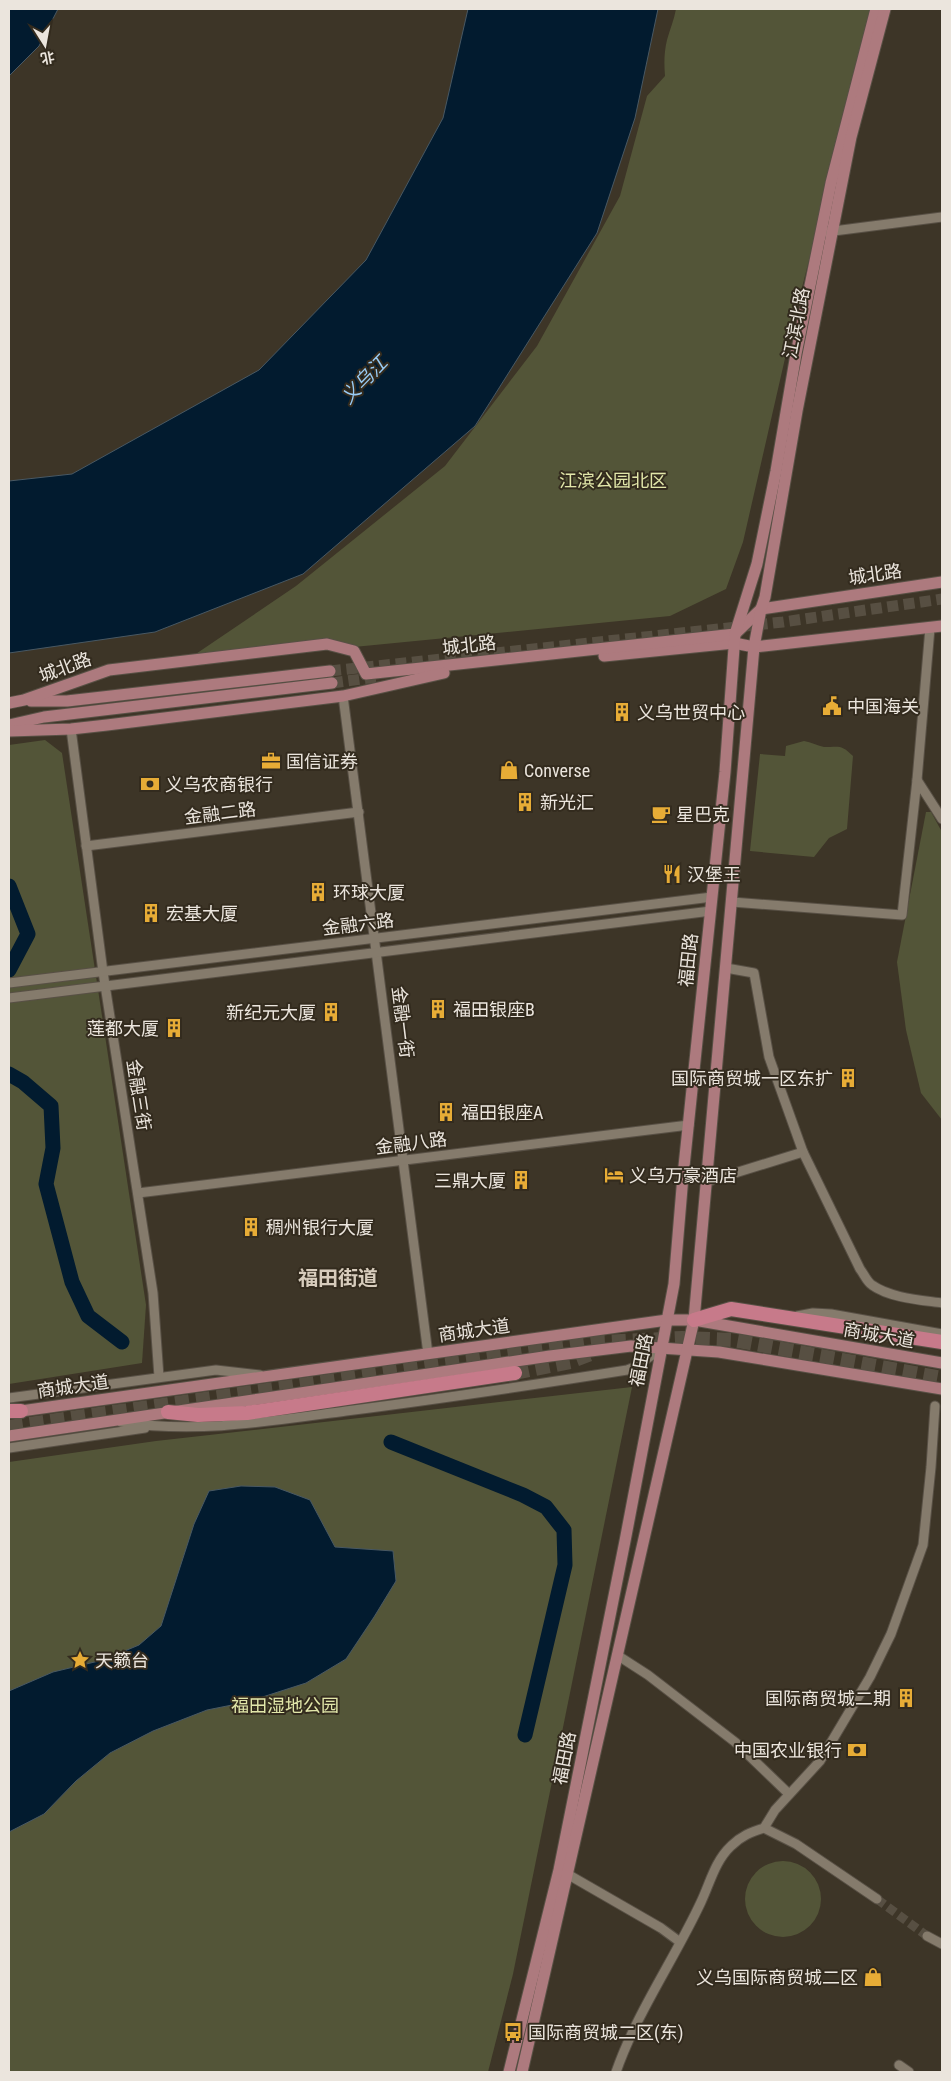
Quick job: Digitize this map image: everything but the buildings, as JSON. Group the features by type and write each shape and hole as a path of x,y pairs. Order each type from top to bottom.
{"highway":[{"path":"694,1320 731,1309 942,1342"},
{"path":"168,1412 198,1415 247,1413 515,1374"}],"main road":[{"name":"江滨北路","path":"754,647 761,608 765,597 850,107 876,9"},
{"name":"江滨北路","path":"734,639 756,564 776,470 796,354 885,9"},
{"name":"城北路","path":"761,608 942,582"},
{"path":"734,639 761,608"},
{"name":"城北路","path":"9,703 24,700 109,670 327,644 354,651 366,674 734,639 754,647 942,626"},
{"name":"城北路","path":"9,731 71,729 343,696 428,675 734,639"},
{"name":"福田路","path":"522,2072 563,1872 674,1284 725,772 734,639"},
{"name":"福田路","path":"509,2072 563,1872 617,1655 694,1320 754,647"},
{"path":"9,725 44,717 331,677 67,701 24,700"},
{"name":"商城大道","path":"13,1412 667,1320 694,1320 942,1363"},
{"name":"商城大道","path":"9,1436 631,1346 719,1352 940,1390"}],"street":[{"path":"827,232 942,217"},
{"path":"732,902 902,915 917,780 930,628"},
{"name":"金融一街","path":"343,696 376,938 428,1354"},
{"name":"金融三街","path":"71,729 105,986 154,1293 159,1377"},
{"path":"917,780 942,819"},
{"name":"金融二路","path":"86,846 359,812"},
{"name":"金融六路","path":"9,983 712,897"},
{"name":"金融六路","path":"9,998 711,911"},
{"path":"726,968 754,973 769,1057 803,1152 860,1269 871,1285 909,1299 942,1303"},
{"name":"金融八路","path":"138,1193 689,1125"},
{"path":"706,1182 803,1152"},
{"path":"782,1318 813,1313 831,1314 942,1334"},
{"path":"9,1448 154,1427 241,1425 470,1395 627,1370 635,1367 661,1349"},
{"path":"9,1398 216,1370 267,1376"},
{"path":"616,2072 644,2010 701,1902 718,1863 730,1846 748,1833 764,1828 775,1810 820,1761 870,1677 891,1634 922,1545 932,1466 934,1406"},
{"path":"111,1420 154,1427"},
{"path":"617,1655 648,1675 734,1742 789,1794"},
{"path":"764,1828 796,1844 877,1899"},
{"path":"563,1872 661,1928 680,1942"},
{"path":"927,1936 942,1944"},
{"path":"899,2065 909,2072"}],"green space":[{"name":"江滨公园北区","path":"676,9 870,9 866,36 794,319 743,542 726,589 670,616 181,664 296,586 445,466 537,346 620,196 647,96 665,76 666,44"},
{"path":"45,740 62,753 146,1305 142,1363 9,1384 9,745"},
{"path":"804,741 824,747 843,748 853,756 847,829 829,838 814,857 750,851 760,754 785,756 786,746"},
{"path":"926,812 931,812 942,832 942,1120 921,1093 906,1030 897,962"},
{"name":"福田湿地公园","path":"632,1387 513,1974 488,2072 9,2072 9,1462 156,1441"},
{"path":"783,1861 797,1864 810,1872 818,1885 821,1899 818,1913 810,1926 797,1934 783,1937 769,1934 756,1926 748,1913 745,1899 748,1885 756,1872 769,1864"}],"water":[{"path":"9,9 58,9 39,46 9,76"},
{"name":"义乌江","path":"468,9 658,9 635,118 597,233 475,426 303,574 155,632 9,653 9,481 72,474 259,370 366,260 443,118"},
{"path":"241,1486 275,1487 310,1500 335,1547 393,1551 396,1581 346,1659 306,1683 247,1702 207,1710 153,1731 110,1753 76,1781 44,1814 9,1832 9,1691 53,1672 103,1660 139,1645 161,1626 194,1524 209,1491"}],"waterway":[{"path":"9,886 28,934 9,970"},
{"path":"9,1074 23,1082 51,1106 53,1148 46,1184 72,1282 88,1316 122,1342"},
{"path":"391,1442 523,1495 546,1507 564,1530 565,1565 525,1735"}],"tunnel":[{"path":"330,671 783,622 942,599"},
{"path":"332,683 377,677"},
{"path":"9,1427 600,1342 682,1338 733,1340 942,1378"},
{"path":"515,1373 570,1362 596,1352"},
{"path":"877,1899 927,1936"}],"place":[{"name":"中国海关","path":"832,706"},
{"name":"义乌世贸中心","path":"622,712"},
{"name":"国信证券","path":"271,761"},
{"name":"Converse","path":"509,770"},
{"name":"义乌农商银行","path":"150,784"},
{"name":"新光汇","path":"525,802"},
{"name":"星巴克","path":"661,814"},
{"name":"汉堡王","path":"672,874"},
{"name":"环球大厦","path":"318,892"},
{"name":"宏基大厦","path":"151,913"},
{"name":"福田银座B","path":"438,1009"},
{"name":"新纪元大厦","path":"331,1012"},
{"name":"莲都大厦","path":"174,1028"},
{"name":"国际商贸城一区东扩","path":"848,1078"},
{"name":"福田银座A","path":"446,1112"},
{"name":"义乌万豪酒店","path":"614,1175"},
{"name":"三鼎大厦","path":"521,1180"},
{"name":"稠州银行大厦","path":"251,1227"},
{"name":"天籁台","path":"80,1660"},
{"name":"国际商贸城二期","path":"906,1698"},
{"name":"中国农业银行","path":"857,1750"},
{"name":"义乌国际商贸城二区","path":"873,1977"},
{"name":"国际商贸城二区(东)","path":"513,2032"}],"district":[{"name":"福田街道","path":"338,1278"}]}
